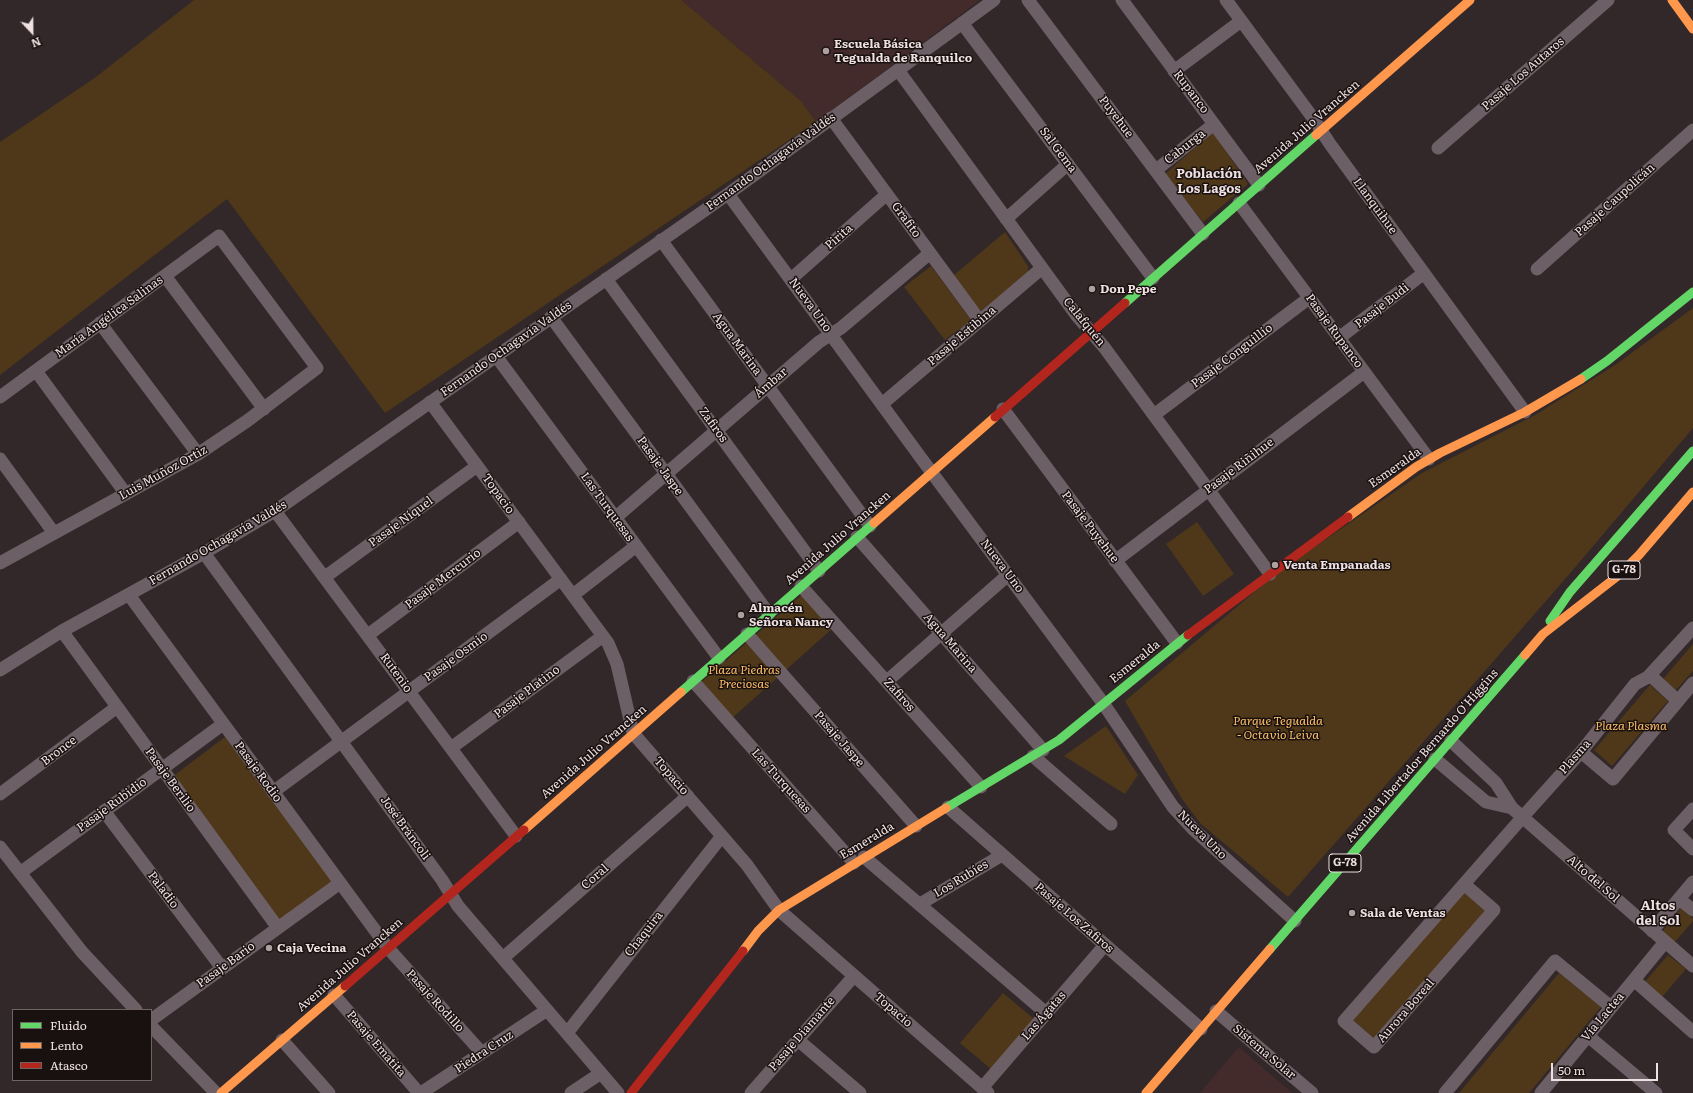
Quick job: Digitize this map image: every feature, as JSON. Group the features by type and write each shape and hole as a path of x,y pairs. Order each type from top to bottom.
{"street":[{"name":"Fernando Ochagavía Valdés","path":"0,670 62,631 204,554 275,511 728,194 994,0"},
{"name":"Puyehue","path":"1028,0 1203,234"},
{"name":"Rupanco","path":"1122,0 1259,185"},
{"name":"Llanquihue","path":"1226,0 1525,412"},
{"name":"Avenida Julio Vrancken","path":"221,1093 451,894 1470,0"},
{"name":"Pasaje Los Autaros","path":"1438,148 1608,0"},
{"path":"1672,0 1693,29"},
{"path":"1174,71 1241,21"},
{"name":"Sal Gema","path":"962,23 1153,278"},
{"name":"Calafquén","path":"898,70 1081,321 1104,347 1270,574"},
{"name":"Grafito","path":"831,118 980,321"},
{"name":"Caburga","path":"1156,170 1214,124"},
{"name":"Pasaje Caupolicán","path":"1537,269 1693,130"},
{"path":"1006,218 1068,164"},
{"name":"Nueva Uno","path":"728,194 931,472 1103,703 1173,807 1186,822 1294,921"},
{"name":"Pirita","path":"791,279 887,194"},
{"name":"Pasaje Rupanco","path":"1239,203 1429,459"},
{"name":"María Angélica Salinas","path":"0,397 219,236 317,368"},
{"name":"Agua Marina","path":"661,240 870,526"},
{"name":"Ámbar","path":"615,518 819,342 841,328 930,252"},
{"name":"Pasaje Estibina","path":"882,404 1042,268"},
{"name":"Pasaje Budi","path":"1339,338 1424,273"},
{"path":"165,276 264,408"},
{"name":"Zafiros","path":"606,279 819,571"},
{"name":"Esmeralda","path":"631,1093 758,931 779,910 859,860 1038,753 1069,732 1177,643 1429,459 1525,412 1566,389 1592,372 1693,292"},
{"name":"Pasaje Conguillío","path":"1154,415 1309,298"},
{"name":"Pasaje Jaspe","path":"551,318 769,614"},
{"path":"100,324 198,454"},
{"name":"Las Turquesas","path":"496,356 719,658"},
{"name":"Luis Muñoz Ortiz","path":"0,563 198,454 228,435 317,368"},
{"path":"36,371 126,494"},
{"name":"Pasaje Riñihue","path":"1115,561 1364,372"},
{"name":"Topacio","path":"430,402 603,636 617,664 633,734 754,873 779,910 985,1090"},
{"name":"Pasaje Puyehue","path":"1003,409 1177,643"},
{"name":"Avenida Libertador Bernardo O'Higgins","path":"1146,1093 1543,634 1555,613 1570,592 1693,451"},
{"path":"0,459 54,533"},
{"name":"Pasaje Níquel","path":"325,577 477,466"},
{"name":"Avenida Libertador Bernardo O'Higgins","path":"1543,634 1603,589 1624,570 1693,492"},
{"name":"Rutenio","path":"275,511 516,836"},
{"name":"Pasaje Mercurio","path":"368,635 519,522"},
{"name":"Agua Marina","path":"857,537 942,634 1038,753 1111,824"},
{"path":"573,595 636,546"},
{"name":"José Bráncoli","path":"204,554 442,880 458,906 618,1093"},
{"path":"887,681 1008,576"},
{"name":"Pasaje Osmio","path":"273,792 561,579"},
{"name":"Zafiros","path":"801,586 981,787"},
{"name":"Pasaje Rodio","path":"129,595 388,948"},
{"name":"Plasma","path":"1522,818 1581,752 1635,684 1650,675 1693,628"},
{"name":"Pasaje Berilio","path":"62,631 278,928"},
{"name":"Pasaje Jaspe","path":"747,634 916,826"},
{"name":"Pasaje Platino","path":"451,748 603,636"},
{"path":"1650,675 1678,701"},
{"name":"Las Turquesas","path":"693,681 859,860 920,904 1046,1013"},
{"path":"1581,752 1613,779 1693,683"},
{"name":"Bronce","path":"0,794 117,707"},
{"name":"Pasaje Rubidio","path":"20,873 223,724"},
{"name":"Alto del Sol","path":"1450,741 1496,783 1512,808 1522,818 1693,966"},
{"path":"1435,759 1486,802 1512,808"},
{"name":"Coral","path":"503,958 688,796"},
{"name":"Pasaje Los Zafiros","path":"948,807 1201,1029"},
{"path":"1693,809 1674,830 1693,849"},
{"name":"Paladio","path":"104,811 222,968"},
{"name":"Aurora Boreal","path":"1464,884 1494,910 1374,1047 1344,1021 1464,884 1522,818"},
{"name":"Chaquira","path":"567,1033 722,836"},
{"path":"0,847 82,952 135,1009"},
{"name":"Los Rubíes","path":"920,904 1002,855"},
{"path":"1652,931 1693,882"},
{"name":"Pasaje Bario","path":"152,1019 340,883"},
{"path":"1679,899 1693,910"},
{"name":"Vía Lactea","path":"1541,1093 1665,942"},
{"name":"Las Ágatas","path":"985,1090 1046,1013 1105,945"},
{"name":"Pasaje Rodillo","path":"388,948 482,1053"},
{"path":"1445,1093 1555,961 1611,1008"},
{"name":"Pasaje Diamante","path":"751,1093 854,976"},
{"path":"1634,980 1693,1032"},
{"name":"Pasaje Ematita","path":"334,995 420,1093"},
{"name":"Piedra Cruz","path":"420,1093 548,1010"},
{"name":"Sistema Solar","path":"1216,1011 1312,1093"},
{"path":"152,1027 216,1093"},
{"path":"1588,1036 1656,1093"},
{"path":"282,1040 329,1093"},
{"path":"798,1040 860,1093"},
{"path":"572,1093 601,1073"}],"shaded area":[{"name":"Escuela Básica Tegualda de Ranquilco","path":"681,0 980,0 816,122 801,101"},
{"path":"1239,1047 1292,1093 1200,1093"}],"green space":[{"path":"194,0 681,0 801,101 816,122 385,413 227,199 0,375 0,142 96,77"},
{"path":"1213,132 1248,184 1203,222 1165,174"},
{"path":"1005,232 1028,266 1028,272 983,310 978,310 954,275"},
{"path":"931,266 971,320 945,340 904,287"},
{"name":"Parque Tegualda - Octavio Leiva","path":"1693,308 1693,428 1572,571 1288,897 1201,824 1182,799 1125,701 1277,573 1422,473 1535,415 1615,365"},
{"path":"1197,522 1234,574 1203,596 1166,544"},
{"name":"Plaza Piedras Preciosas","path":"804,593 834,627 731,719 698,685"},
{"path":"1693,644 1693,671 1676,690 1663,679"},
{"name":"Plaza Plasma","path":"1650,685 1668,701 1612,766 1594,750"},
{"path":"1106,726 1138,775 1125,794 1064,756"},
{"path":"225,737 334,882 281,922 172,777"},
{"path":"1465,891 1487,910 1374,1038 1352,1019"},
{"path":"1681,908 1693,919 1693,921 1674,943 1662,932"},
{"path":"1668,955 1686,969 1662,997 1644,983"},
{"path":"1559,973 1601,1007 1529,1093 1459,1093"},
{"path":"1003,993 1034,1019 991,1069 960,1043"}],"traffic: fast":[{"path":"1125,303 1316,135"},
{"path":"1581,379 1607,361 1693,292"},
{"path":"1550,621 1570,592 1693,451"},
{"path":"681,692 874,523"},
{"path":"946,808 1059,740 1188,635"},
{"path":"1270,949 1525,655"}],"traffic: slow":[{"path":"1316,135 1470,0"},
{"path":"1672,0 1693,29"},
{"path":"1348,517 1416,467 1440,453 1525,412 1581,379"},
{"path":"874,523 995,417"},
{"path":"1525,655 1543,634 1619,575 1639,555 1693,492"},
{"path":"524,830 681,692"},
{"path":"743,951 758,931 779,910 946,808"},
{"path":"1146,1093 1270,949"},
{"path":"221,1093 345,986"}],"traffic: jam":[{"path":"995,417 1125,303"},
{"path":"1188,635 1348,517"},
{"path":"345,986 524,830"},
{"path":"631,1093 743,951"}],"place":[{"name":"Escuela Básica Tegualda de Ranquilco","path":"826,51"},
{"name":"Don Pepe","path":"1092,289"},
{"name":"Venta Empanadas","path":"1275,565"},
{"name":"Almacén Señora Nancy","path":"741,615"},
{"name":"Sala de Ventas","path":"1352,913"},
{"name":"Caja Vecina","path":"269,948"}],"district":[{"name":"Población Los Lagos","path":"1209,182"},
{"name":"Altos del Sol","path":"1658,914"}]}
